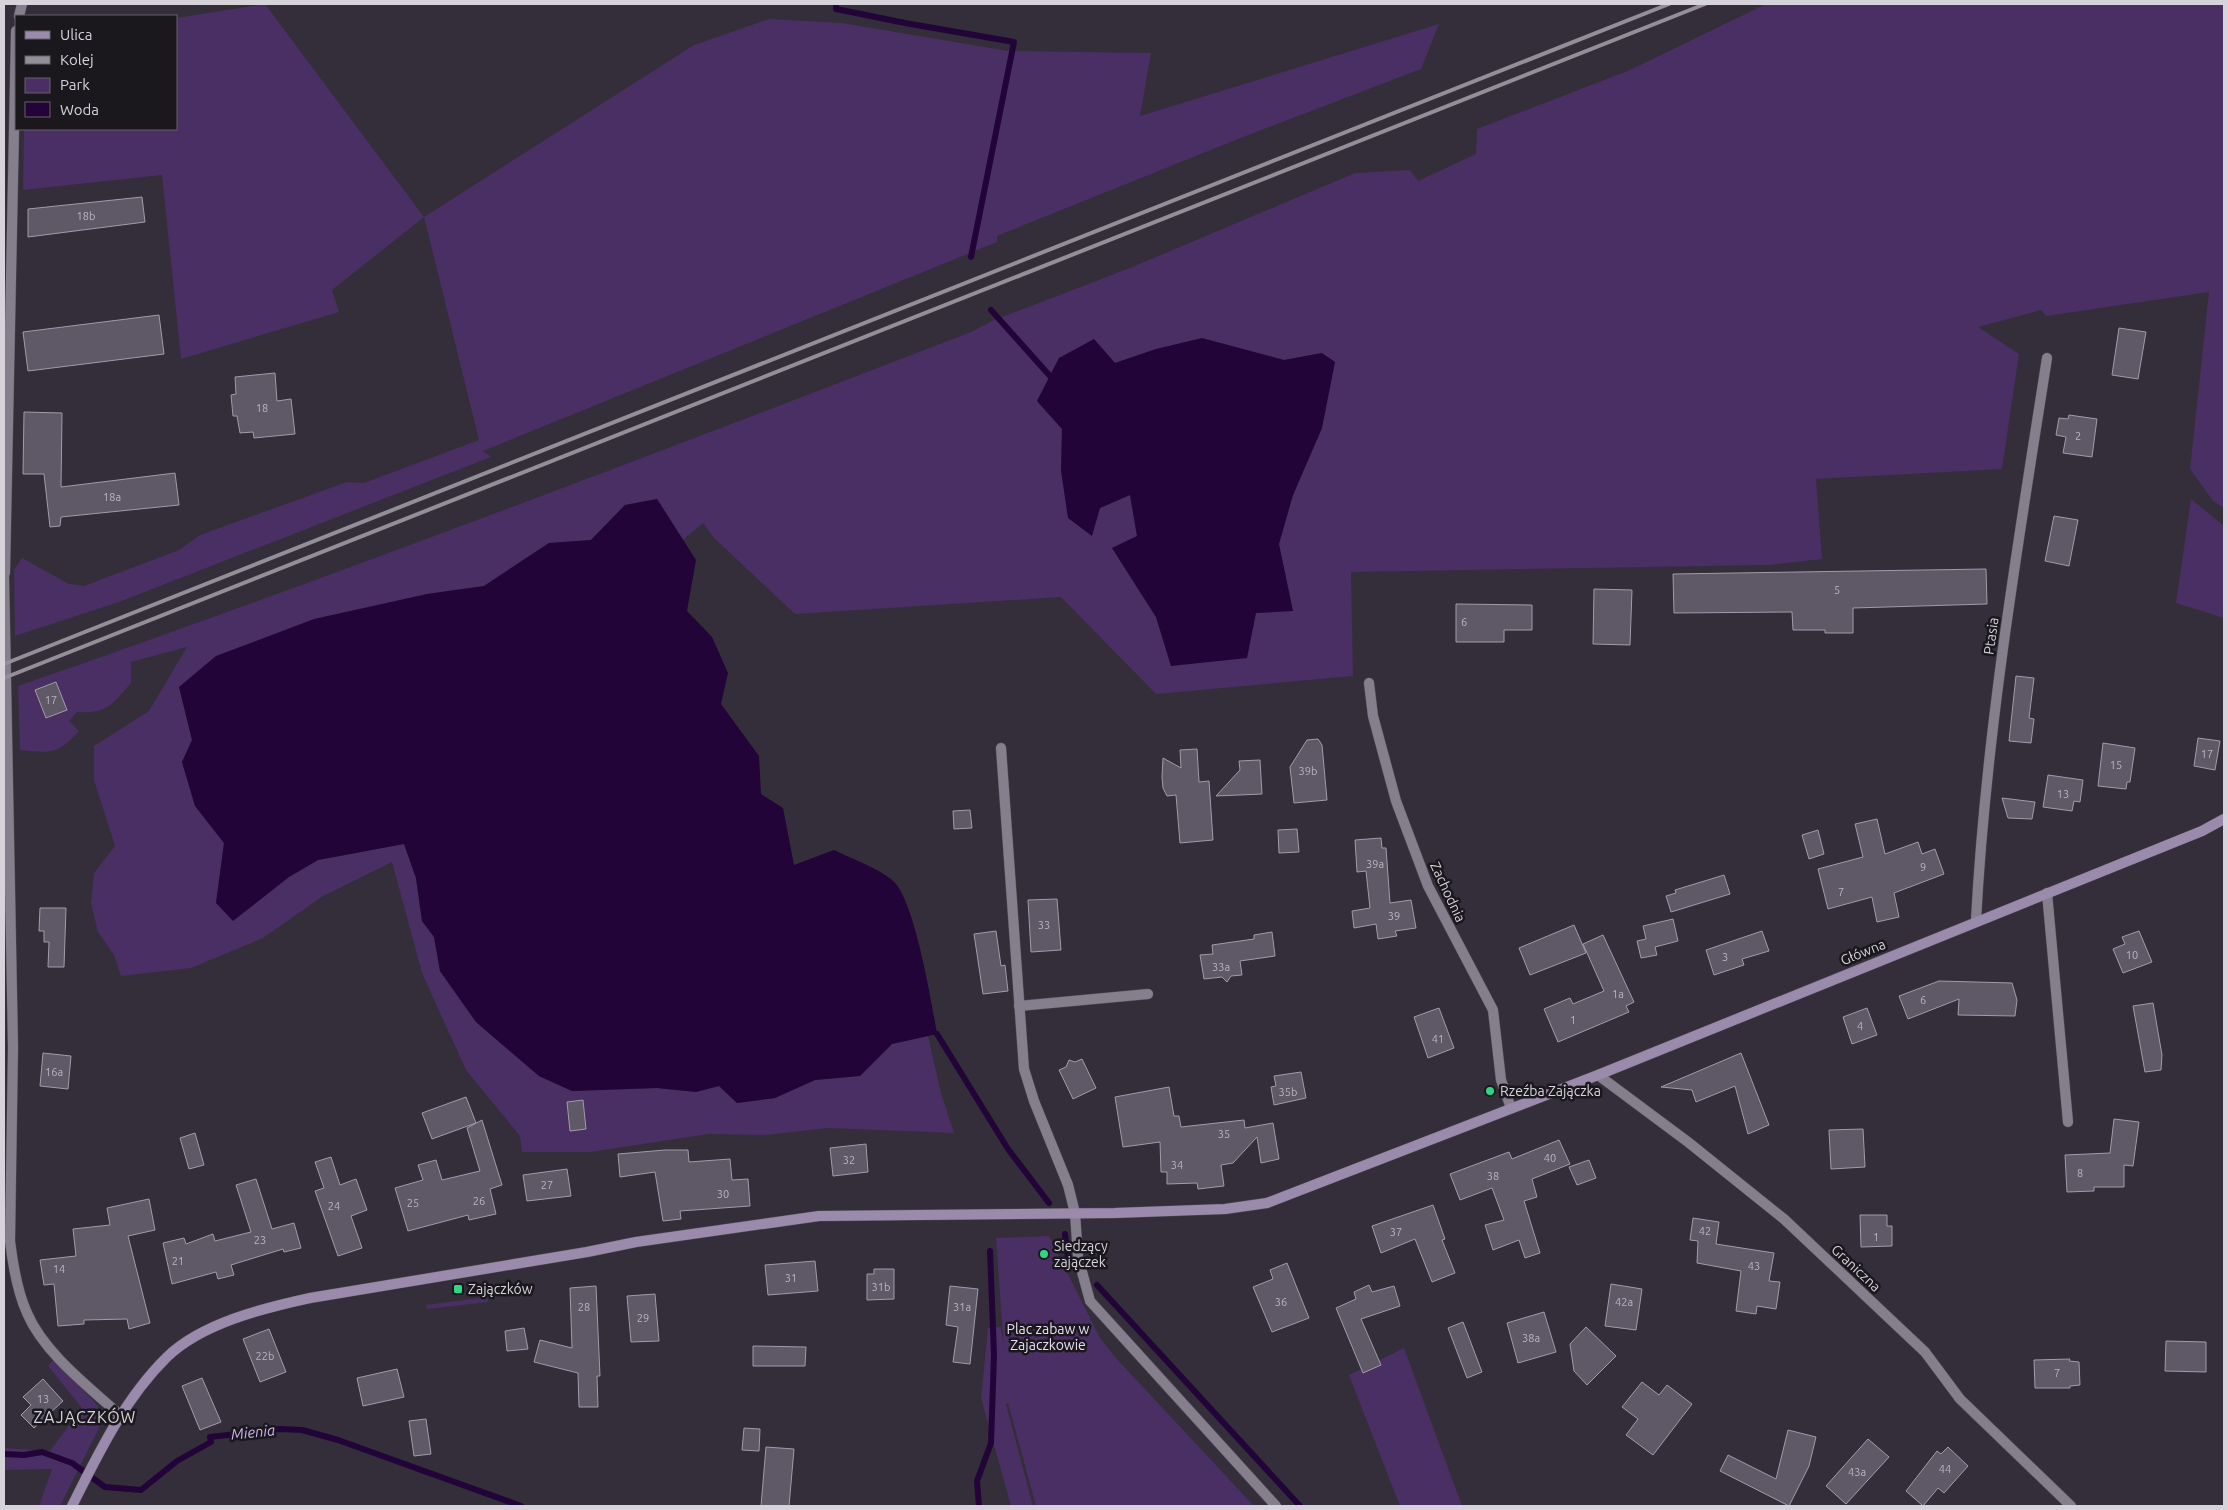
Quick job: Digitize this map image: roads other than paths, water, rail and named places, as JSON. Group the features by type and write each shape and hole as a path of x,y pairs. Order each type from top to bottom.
{"main road":[{"name":"Główna","path":"74,1502 121,1416 137,1392 169,1355 197,1337 265,1308 310,1298 587,1252 636,1242 819,1216 1075,1214 1225,1209 1267,1203 1598,1075 1976,920 2202,831 2224,819"}],"street":[{"path":"15,74 5,573 13,1047 10,1241 13,1267 27,1314 60,1360 121,1416"},
{"name":"Ptasia","path":"1976,920 1978,865 2004,646 2047,358"},
{"name":"Zachodnia","path":"1369,683 1373,716 1396,801 1428,886 1493,1010 1501,1080 1512,1108"},
{"path":"1001,748 1024,1069 1034,1100 1068,1185 1075,1214 1078,1257 1090,1301 1276,1506"},
{"path":"2047,893 2068,1122"},
{"path":"1019,1006 1148,994"},
{"name":"Graniczna","path":"1598,1075 1688,1142 1784,1219 1925,1352 1960,1399 2071,1506"}],"water":[{"path":"1202,338 1284,360 1322,353 1335,362 1322,428 1293,495 1279,544 1293,611 1256,613 1247,658 1171,666 1156,617 1112,548 1137,536 1130,495 1100,508 1092,536 1068,518 1061,471 1062,429 1037,401 1059,358 1094,339 1115,363 1156,349"},
{"path":"657,499 696,560 687,611 712,637 728,673 721,704 759,756 761,794 783,808 794,865 834,850 886,875 900,890 908,907 921,952 937,1034 892,1044 860,1076 815,1080 775,1098 737,1103 719,1086 696,1092 657,1088 572,1091 539,1076 476,1022 440,971 434,937 422,921 416,878 404,844 318,860 289,877 233,921 216,903 224,843 195,806 182,762 192,740 179,687 216,656 314,619 427,594 484,586 549,543 591,540 625,505"}],"waterway":[{"path":"836,4 836,9 1014,42 971,257"},
{"path":"991,310 1050,376"},
{"path":"937,1034 1008,1149 1049,1203"},
{"path":"1065,1234 1068,1259"},
{"path":"979,1506 977,1481 991,1443 994,1355 990,1251"},
{"path":"1097,1285 1300,1506"},
{"name":"Mienia","path":"4,1454 24,1455 42,1452 72,1463 105,1487 141,1490 177,1461 211,1442 210,1437 280,1429 302,1430 338,1440 521,1506"}],"railway":[{"path":"4,664 1669,4"},
{"path":"4,678 1705,4"}],"place":[{"name":"Rzeźba Zajączka","path":"1490,1091"},
{"name":"Siedzący zajączek","path":"1044,1254"},
{"name":"Zajączków","path":"458,1289"}],"district":[{"name":"ZAJĄCZKÓW","path":"85,1417"}],"park label":[{"name":"Plac zabaw w Zajaczkowie","path":"1048,1338"}]}
